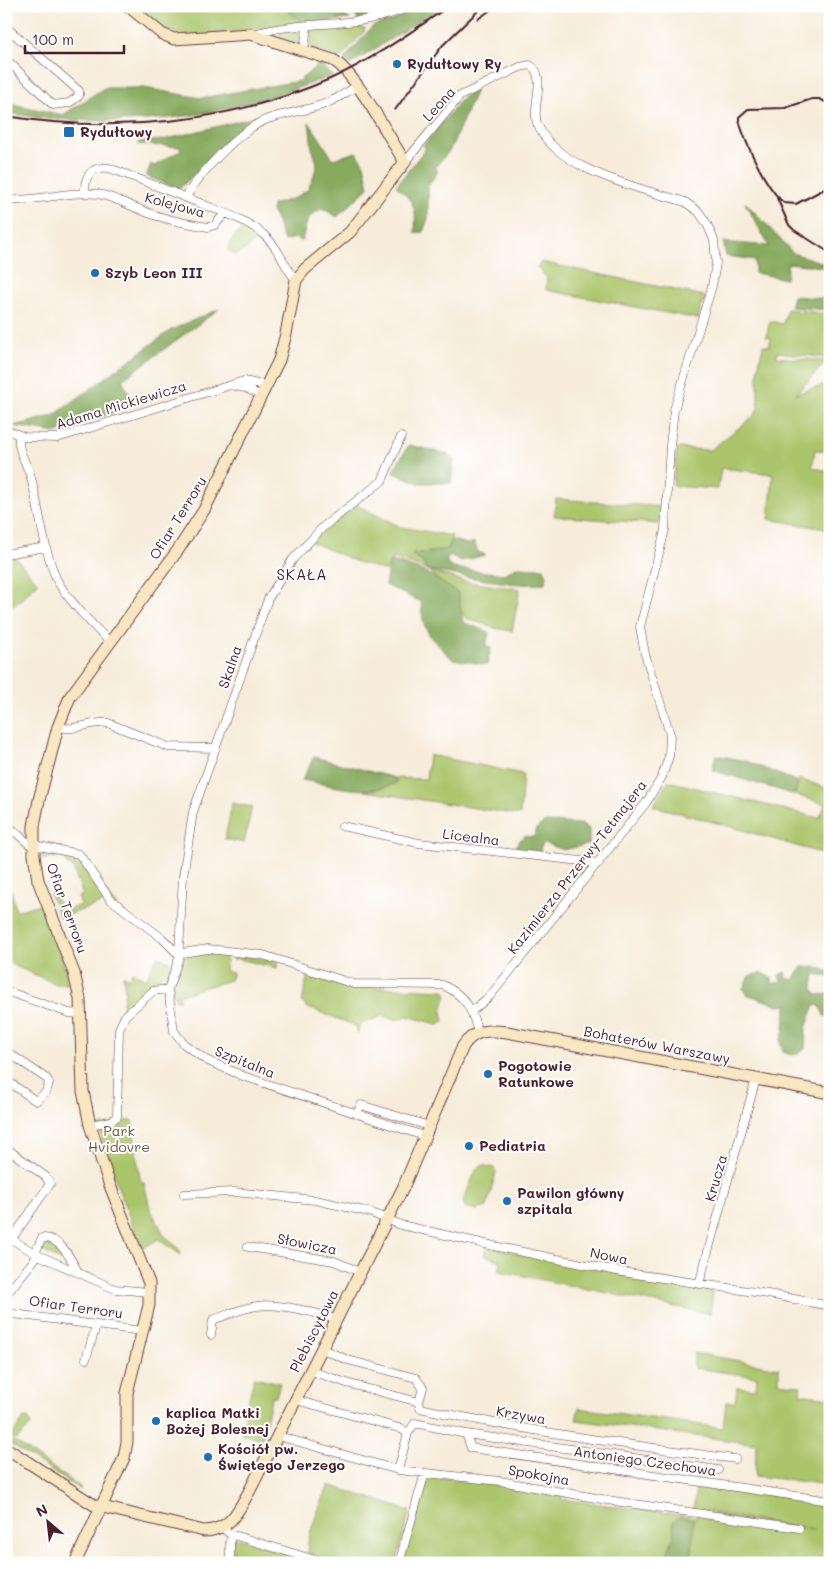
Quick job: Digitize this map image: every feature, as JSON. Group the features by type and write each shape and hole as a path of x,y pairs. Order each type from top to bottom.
{"street":[{"path":"128,6 162,34 174,39 184,40 370,20 411,6"},
{"path":"6,27 79,91 79,96 69,103 57,105 49,103 6,59"},
{"path":"304,50 307,27"},
{"path":"85,193 87,176 93,169 110,168 225,213 251,225 267,237 278,251 290,274 296,280 305,269 350,232 405,162 357,86 338,63 304,50 251,34"},
{"name":"Leona","path":"405,162 460,96 520,67 530,65"},
{"name":"Kazimierza Przerwy-Tetmajera","path":"472,1010 490,996 646,803 662,777 669,756 670,734 645,654 640,627 665,530 674,410 712,286 716,255 714,240 707,224 692,206 686,202 597,174 577,164 546,139 536,122 538,78 535,68 530,65"},
{"path":"186,198 194,184 229,147 255,125 267,119 329,102 357,86"},
{"name":"Kolejowa","path":"6,200 32,200 85,193 112,197 160,217 208,227 215,225 225,213"},
{"name":"Ofiar Terroru","path":"75,1563 126,1453 127,1392 142,1331 149,1292 147,1275 109,1184 90,1125 82,1078 82,1014 74,972 38,880 34,845 39,800 58,726 70,697 199,519 265,391 284,344 296,280"},
{"name":"Adama Mickiewicza","path":"6,435 40,438 65,436 248,380 265,391"},
{"name":"Adama Mickiewicza","path":"6,430 19,435"},
{"path":"19,435 19,450 31,477 46,547 57,580 90,622 111,642"},
{"name":"Skalna","path":"179,953 186,843 193,812 254,635 276,585 293,559 323,527 382,481 401,437"},
{"path":"6,554 46,547"},
{"path":"58,726 70,730 99,722 108,723 168,747 216,748"},
{"path":"6,824 22,840 34,845 80,854 110,899 179,953 208,949 263,955 354,984 443,985 463,999 472,1010 478,1032"},
{"name":"Licealna","path":"342,826 419,843 599,863"},
{"name":"Szpitalna","path":"179,953 168,989 172,1026 176,1035 206,1060 243,1076 358,1114 426,1131"},
{"path":"90,1125 111,1122 117,1117 118,1029 122,1020 153,991 168,989"},
{"path":"7,992 82,1014"},
{"name":"Bohaterów Warszawy","path":"478,1032 487,1030 507,1032 830,1093"},
{"name":"Plebiscytowa","path":"223,1528 237,1514 387,1220 463,1046 478,1032"},
{"path":"6,1051 47,1080 49,1084 46,1092 36,1101 6,1080"},
{"name":"Krucza","path":"699,1284 756,1079"},
{"path":"6,1148 46,1177 50,1184 9,1238 37,1254 115,1289 149,1292"},
{"name":"Nowa","path":"184,1194 234,1192 315,1200 349,1206 402,1225 522,1252 622,1272 830,1306"},
{"path":"6,1295 37,1254 42,1238 50,1239 63,1248 78,1272"},
{"name":"Słowicza","path":"248,1247 334,1261 360,1272"},
{"path":"211,1335 212,1320 256,1306 269,1305 326,1316 336,1320"},
{"name":"Ofiar Terroru","path":"6,1312 87,1325 142,1331"},
{"path":"86,1359 96,1326"},
{"path":"322,1349 348,1360 416,1378 423,1388 415,1423 408,1433 398,1470"},
{"name":"Krzywa","path":"311,1371 420,1405 544,1433 735,1459"},
{"path":"296,1400 399,1428 408,1433"},
{"name":"Antoniego Czechowa","path":"415,1423 466,1434 718,1470"},
{"name":"Antoniego Czechowa","path":"466,1434 472,1448 830,1501"},
{"name":"Spokojna","path":"278,1436 398,1470 500,1481 608,1500 799,1528"},
{"path":"6,1448 75,1495 101,1507 204,1531 223,1528 230,1534 325,1563"},
{"path":"399,1563 425,1473"},
{"path":"230,1541 230,1563"}],"green space":[{"path":"133,6 282,6 308,24 190,36 166,29"},
{"path":"282,6 325,6 350,19 304,24"},
{"path":"348,6 411,6 360,22"},
{"path":"421,6 443,6 350,65 344,59 373,26 392,21"},
{"path":"360,27 365,29 364,32 340,58 312,48 310,42 311,34 314,30 323,28 338,30"},
{"path":"298,31 301,33 302,39 295,44 279,37 280,33"},
{"path":"321,62 332,76 246,104 193,115 146,120 100,121 53,119 6,113 6,99 17,105 63,115 104,88 144,88 201,98 299,81"},
{"path":"476,90 450,150 435,167 438,171 428,186 428,219 423,232 415,233 415,212 411,202 396,186 426,148 423,146 463,97"},
{"path":"263,115 252,121 179,189 146,176 151,164 154,166 181,150 180,147 137,144 139,142 163,140"},
{"path":"309,122 333,159 356,152 364,164 369,187 337,217 322,208 308,218 302,241 295,238 284,241 272,210 272,205 295,198 307,190 313,179 317,163 312,148"},
{"path":"745,203 793,253 830,265 830,268 788,263 786,279 755,273 755,260 726,256 723,242 769,246"},
{"path":"243,229 250,229 259,237 249,247 236,255 227,250 234,236"},
{"path":"541,262 704,296 698,319 546,290 547,278 537,268"},
{"path":"793,296 830,299 830,310 790,307"},
{"path":"219,309 122,380 136,405 57,433 14,426 53,416 171,330"},
{"path":"787,309 830,314 830,354 827,358 777,352 777,357 827,361 796,394 822,385 830,387 830,431 825,451 815,450 812,467 830,472 830,530 769,519 773,474 721,468 718,489 673,486 677,448 710,450 753,417 758,409 758,368 763,345 769,346 771,338 766,337 770,321 783,324"},
{"path":"409,445 446,454 454,460 451,483 419,483 392,472"},
{"path":"556,499 663,507 659,524 554,516"},
{"path":"356,505 401,527 452,536 449,547 439,551 413,554 423,563 427,570 394,558 386,571 357,562 311,542"},
{"path":"451,540 468,544 474,542 478,552 486,555 461,561 452,556 447,556 447,562 452,568 504,574 516,567 544,568 547,576 546,582 538,584 508,583 427,570 423,563 412,554 439,551 449,547"},
{"path":"15,557 38,583 13,607 6,599 6,559"},
{"path":"390,560 426,572 458,593 463,622 489,632 486,647 491,648 487,665 452,659 431,638 423,622 421,602 385,585"},
{"path":"430,571 467,582 520,589 512,631 494,628 466,618"},
{"path":"429,755 523,774 520,815 364,791 389,786 397,782 395,778 426,779"},
{"path":"716,755 746,761 798,782 795,795 712,770"},
{"path":"314,757 395,778 397,782 386,787 362,790 302,780"},
{"path":"799,779 830,789 830,856 653,806 668,781 819,818 826,804 795,795"},
{"path":"232,803 252,807 244,843 225,839"},
{"path":"545,822 581,824 589,829 589,844 564,850 544,843 540,848 542,855 516,852 516,845 524,836 534,837 537,828"},
{"path":"42,853 78,857 120,910 118,912 104,902 60,918 50,895 54,893 62,912 81,905 78,897 83,895 72,865 68,866 64,857 42,860"},
{"path":"11,890 16,911 40,904 61,953 68,984 56,984 6,962 6,891"},
{"path":"201,952 225,954 227,961 225,971 233,973 230,980 179,995 180,1000 176,1000 172,992 182,960 189,954"},
{"path":"237,954 279,962 277,968 235,958 233,961"},
{"path":"157,956 169,961 172,968 166,982 152,985 124,1014 121,1013 125,991 123,976 130,977 132,972 146,979"},
{"path":"814,966 830,972 830,977 815,974 813,988 816,995 830,994 830,1016 824,1016 820,1006 815,1005 806,1028 805,1049 800,1053 792,1055 783,1052 780,1041 788,1005 781,1006 746,994 743,989 749,976 762,973 772,978 772,984 781,982 779,975 785,972 786,978 794,980 802,967"},
{"path":"308,973 345,986 444,990 447,994 442,1011 444,1022 437,1026 434,1023 406,1016 397,1020 382,1016 359,1025 358,1034 354,1025 306,1007 302,1002"},
{"name":"Park Hvidovre","path":"132,1120 140,1179 144,1183 150,1208 164,1235 180,1250 181,1255 158,1239 142,1249 121,1196 98,1126"},
{"path":"483,1165 494,1168 496,1172 487,1207 477,1210 465,1207 463,1201 476,1170"},
{"path":"44,1240 56,1245 70,1259 65,1263 42,1251"},
{"path":"486,1247 713,1289 710,1314 499,1271 501,1261 484,1255"},
{"path":"694,1353 779,1368 779,1383 801,1386 800,1394 830,1398 830,1485 755,1476 756,1444 576,1420 579,1408 723,1428 726,1402 735,1402 737,1387 756,1389 757,1377 694,1368"},
{"path":"254,1377 280,1383 276,1397 272,1396 262,1439 241,1434"},
{"path":"24,1418 28,1418 31,1425 18,1439 13,1439 11,1437"},
{"path":"12,1440 79,1486 81,1490 10,1444"},
{"path":"429,1476 551,1492 562,1494 561,1499 697,1517 697,1512 813,1530 693,1509 697,1483 830,1503 830,1563 403,1563"},
{"path":"329,1485 410,1511 396,1563 336,1563 308,1553 311,1529"},
{"path":"679,1517 694,1519 691,1563 670,1563 666,1556 674,1536 673,1522"},
{"path":"237,1538 305,1558 304,1563 233,1563 233,1540"}],"railway":[{"path":"6,116 88,124 129,124 171,121 212,115 252,106 292,94 346,71 391,45 449,6"},
{"path":"395,110 442,46 483,6"},
{"path":"478,19 496,6"},
{"path":"830,104 819,99 812,99 785,108 748,109 739,117 746,141 757,165 770,187 784,203 796,204 830,186"},
{"path":"777,198 789,225 830,253"}],"place":[{"name":"Rydułtowy Ry","path":"397,64"},
{"name":"Rydułtowy","path":"69,132"},
{"name":"Szyb Leon III","path":"95,273"},
{"name":"Pogotowie Ratunkowe","path":"488,1074"},
{"name":"Pediatria","path":"469,1146"},
{"name":"Pawilon główny szpitala","path":"507,1201"},
{"name":"kaplica Matki Bożej Bolesnej","path":"156,1421"},
{"name":"Kościół pw. Świętego Jerzego","path":"208,1457"}],"district":[{"name":"SKAŁA","path":"302,575"}]}
